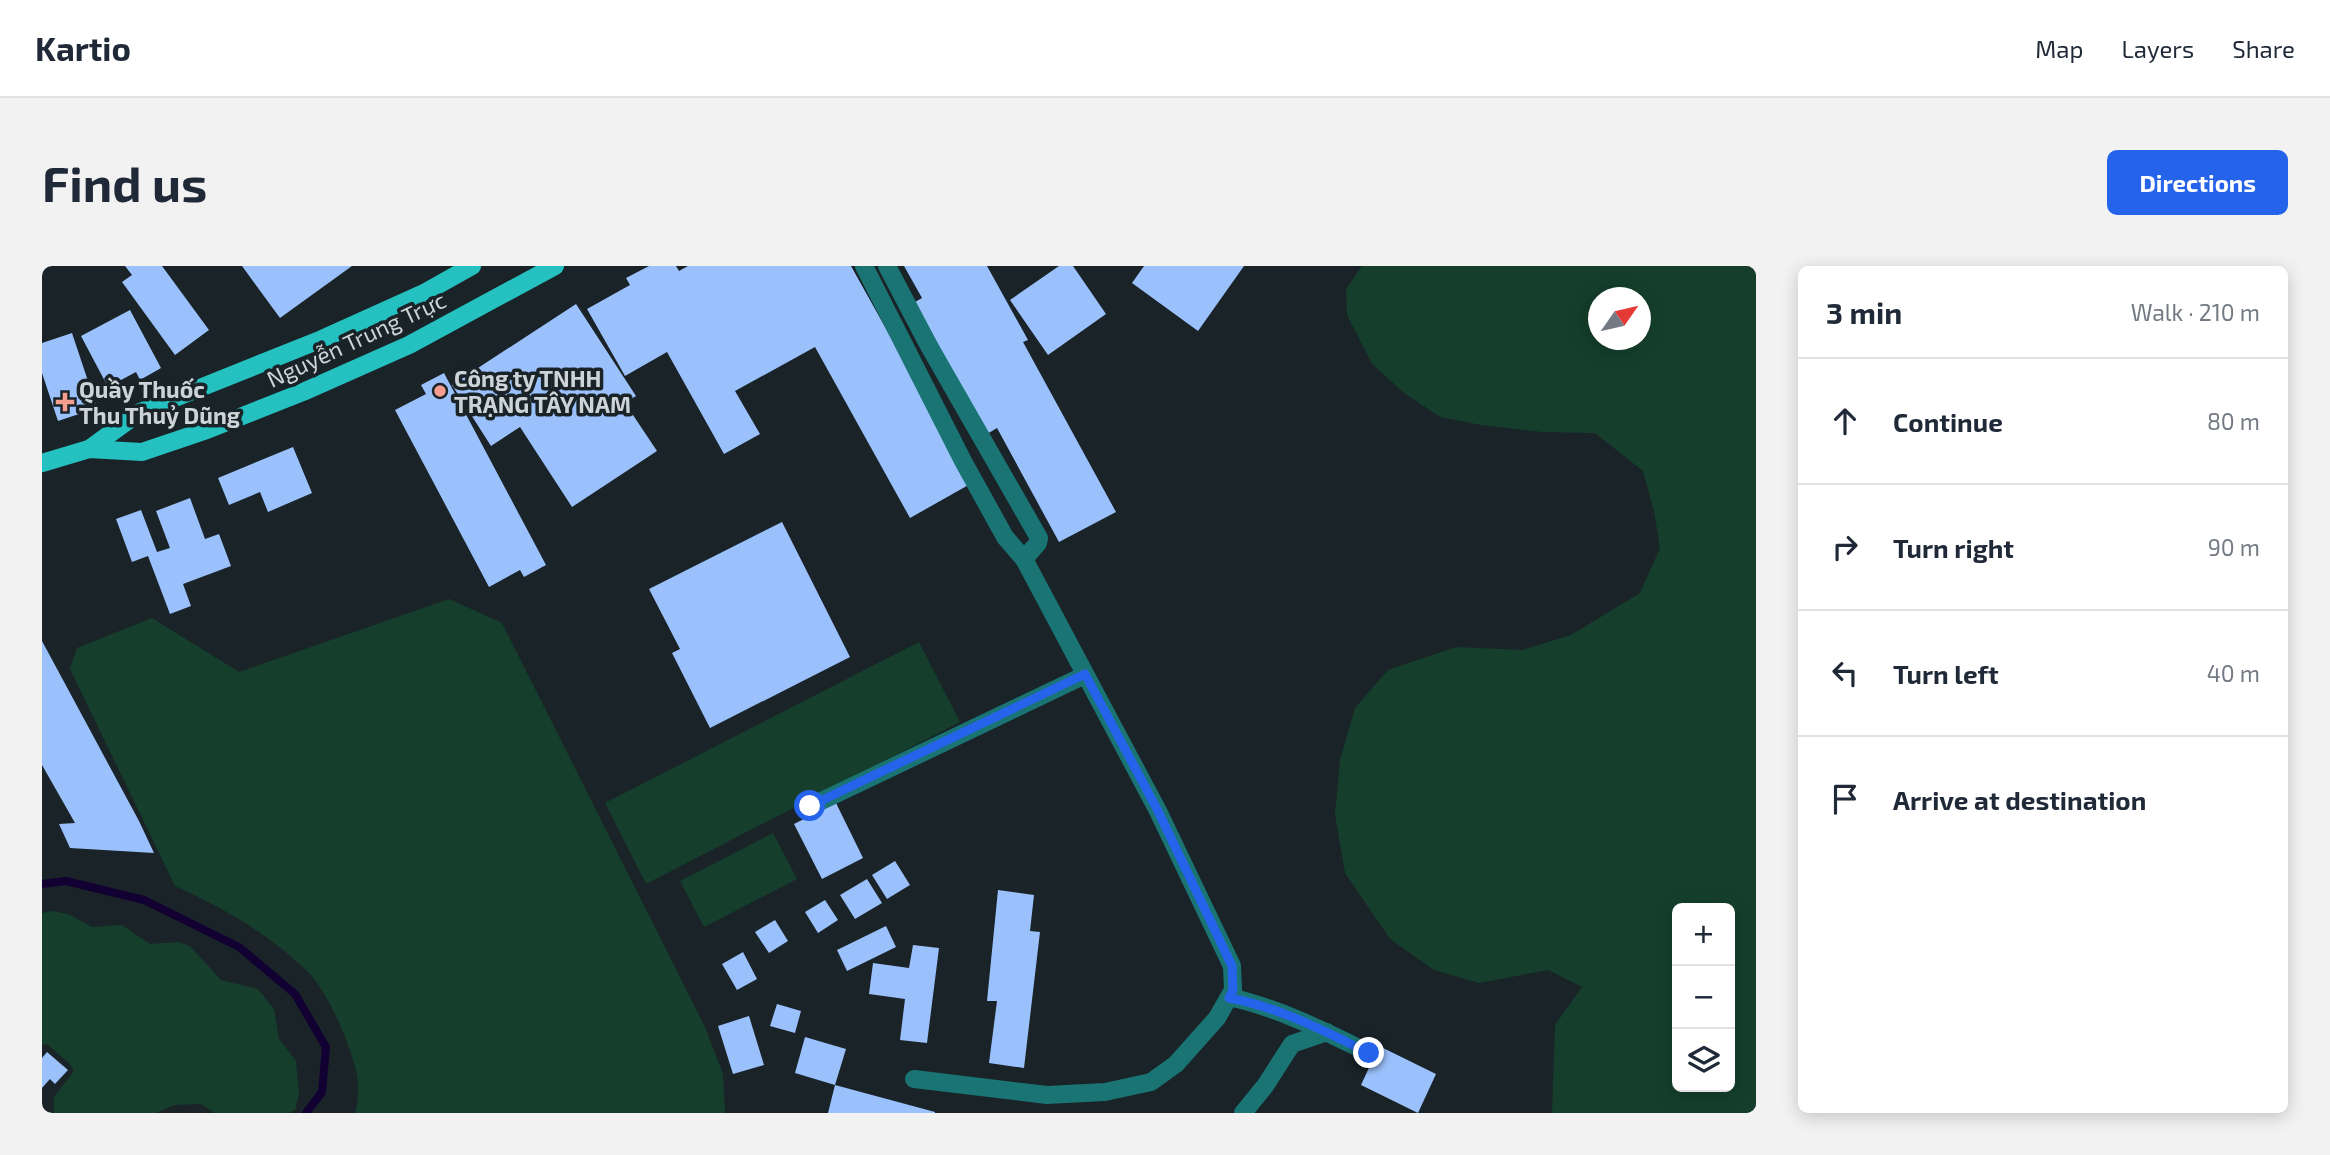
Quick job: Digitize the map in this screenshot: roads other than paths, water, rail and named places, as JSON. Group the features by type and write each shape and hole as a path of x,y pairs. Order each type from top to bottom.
{"main road":[{"name":"Nguyễn Trung Trực","path":"42,463 89,449 140,412 322,339 424,293 472,266"},
{"name":"Nguyễn Trung Trực","path":"89,449 142,452 303,393 409,345 555,266"}],"lane":[{"path":"864,266 1005,537 1024,559 1158,811 1232,966 1233,990 1217,1018 1176,1065 1151,1082 1105,1092 1047,1095 914,1079"},
{"path":"887,266 929,346 1036,531 1040,540 1024,559"},
{"path":"810,806 1085,674"},
{"path":"1229,998 1251,1002 1309,1024 1369,1053"},
{"path":"1243,1113 1265,1086 1292,1044 1327,1032"}],"waterway":[{"path":"42,884 66,881 144,900 239,947 295,994 326,1047 322,1092 306,1113"}],"place":[{"name":"Công ty TNHH TRẠNG TÂY NAM","path":"440,391"},
{"name":"Quầy Thuốc Thu Thuỷ Dũng","path":"65,402"}]}
